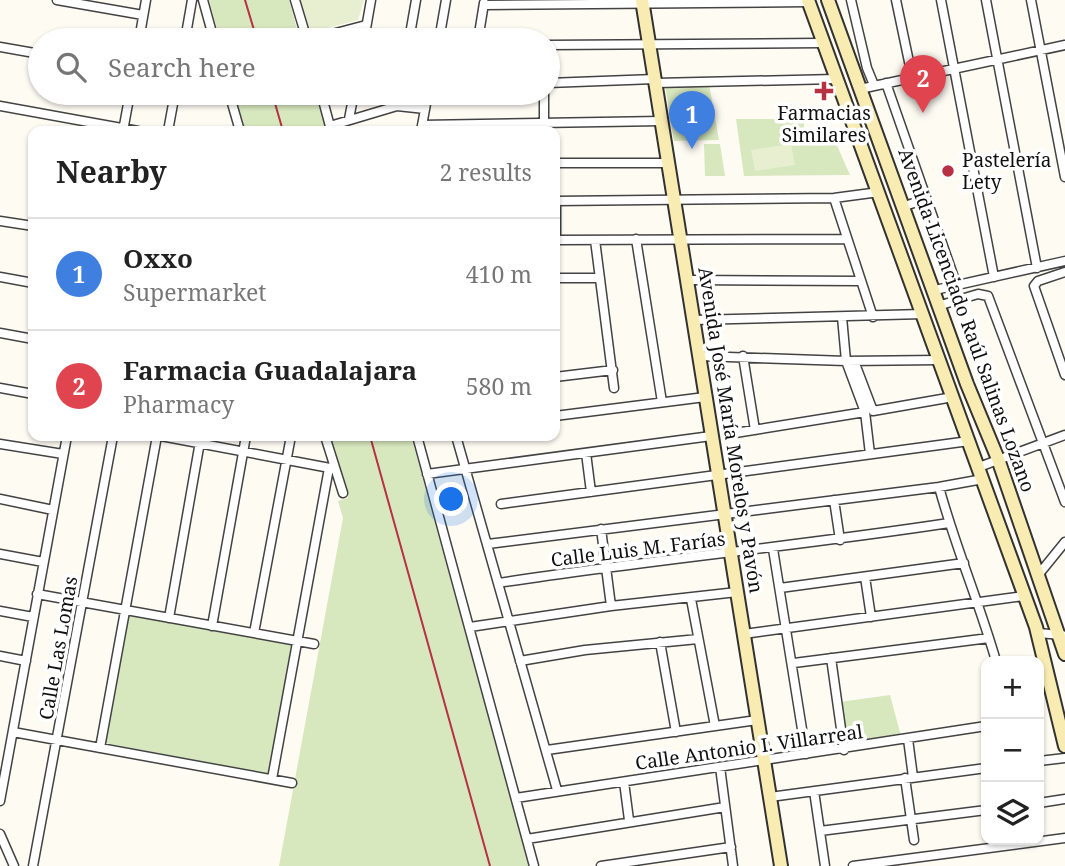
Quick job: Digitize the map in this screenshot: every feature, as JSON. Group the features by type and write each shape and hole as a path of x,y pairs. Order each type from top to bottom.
{"main road":[{"name":"Avenida Licenciado Raúl Salinas Lozano","path":"828,0 941,305 967,384 998,459 1062,635 1065,654"},
{"name":"Avenida Licenciado Raúl Salinas Lozano","path":"808,1 1038,633"},
{"name":"Avenida José María Morelos y Pavón","path":"642,2 780,866"},
{"path":"1038,633 1065,746"}],"street":[{"path":"57,0 143,15"},
{"path":"141,28 146,0"},
{"path":"187,28 192,0"},
{"path":"203,0 211,28"},
{"path":"295,0 304,28"},
{"path":"365,28 371,0"},
{"path":"410,28 416,0"},
{"path":"441,28 446,0"},
{"path":"851,0 867,68 874,85"},
{"path":"896,0 912,76"},
{"path":"942,0 993,277"},
{"path":"986,0 1037,268"},
{"path":"1031,0 1065,177"},
{"path":"480,28 484,2 808,1"},
{"path":"354,28 366,25"},
{"path":"560,45 822,43"},
{"path":"860,89 1065,45"},
{"path":"0,47 28,52"},
{"path":"560,83 836,79"},
{"path":"886,83 957,286"},
{"path":"124,126 128,105"},
{"path":"169,126 173,105"},
{"path":"232,105 239,126"},
{"path":"324,105 330,126"},
{"path":"349,119 352,105"},
{"path":"421,126 426,105"},
{"path":"544,105 544,124"},
{"path":"0,106 102,126"},
{"path":"336,126 349,119 397,106 425,109"},
{"path":"502,126 662,121"},
{"path":"560,163 668,163"},
{"path":"560,201 834,198 879,192"},
{"path":"834,198 845,239 873,317"},
{"path":"905,206 925,199"},
{"path":"0,221 28,225"},
{"path":"636,239 662,402"},
{"path":"560,240 845,239"},
{"path":"594,240 614,388"},
{"path":"935,290 1065,261"},
{"path":"1065,272 1038,281 1034,290 1065,376"},
{"path":"0,278 28,282"},
{"path":"560,278 600,278"},
{"path":"688,280 861,281"},
{"path":"941,305 978,293 988,296 1065,502"},
{"path":"694,320 923,314"},
{"path":"842,317 850,361 869,411 870,454"},
{"path":"0,333 28,337"},
{"path":"699,356 850,361 940,359"},
{"path":"743,356 755,430"},
{"path":"560,376 613,370"},
{"path":"0,388 28,393"},
{"path":"560,415 705,397"},
{"path":"729,433 953,397"},
{"path":"488,544 939,487 981,473 998,459 1065,435"},
{"path":"427,474 711,436"},
{"path":"501,504 969,440"},
{"path":"0,801 66,441"},
{"name":"Calle Las Lomas","path":"33,866 112,441"},
{"path":"100,748 158,441"},
{"path":"169,618 200,441"},
{"path":"207,441 243,451 332,468"},
{"path":"212,626 245,441"},
{"path":"254,633 290,441"},
{"path":"326,441 332,468 343,494"},
{"path":"418,441 534,866"},
{"path":"458,441 557,790"},
{"path":"0,444 63,454"},
{"path":"586,453 591,492"},
{"path":"272,779 332,468"},
{"path":"939,487 949,523 980,604 994,656"},
{"path":"0,499 53,510"},
{"path":"834,500 840,540"},
{"name":"Calle Luis M. Farías","path":"498,583 606,566 773,549 949,523"},
{"path":"601,529 611,606"},
{"path":"1039,574 1065,542"},
{"path":"773,549 794,663 806,754"},
{"path":"0,554 43,562"},
{"path":"780,588 964,563"},
{"path":"865,577 871,617"},
{"path":"470,627 611,606 737,592"},
{"path":"37,594 314,644"},
{"path":"744,634 1024,596"},
{"path":"691,599 715,726"},
{"path":"0,611 33,617"},
{"path":"1038,633 1062,635"},
{"path":"794,663 989,638"},
{"path":"520,661 698,639"},
{"path":"660,642 676,732"},
{"path":"0,656 26,661"},
{"path":"831,658 844,750"},
{"path":"547,750 757,720"},
{"name":"Calle Antonio I. Villarreal","path":"516,798 844,750 981,727"},
{"path":"13,732 292,783"},
{"path":"908,739 914,840"},
{"path":"1044,760 1065,758"},
{"path":"720,767 733,866"},
{"path":"770,797 981,769"},
{"path":"624,782 629,820"},
{"path":"814,791 825,866"},
{"path":"1044,802 1065,799"},
{"path":"527,839 629,820 725,807"},
{"path":"820,831 981,811"},
{"path":"0,834 14,866"},
{"path":"853,866 1065,838"},
{"path":"601,866 731,846"}],"green space":[{"path":"209,0 289,0 297,28 217,28"},
{"path":"300,0 364,0 358,20 327,28 307,28"},
{"path":"709,84 719,140 674,141 665,85"},
{"path":"237,105 318,105 325,126 244,126"},
{"path":"736,119 804,119 804,135 831,132 850,175 744,176"},
{"path":"704,144 720,144 725,176 705,176"},
{"path":"791,144 795,165 755,171 751,150"},
{"path":"331,441 412,441 529,866 279,866 343,518 338,501 348,498"},
{"path":"128,615 291,645 269,774 105,743"},
{"path":"890,695 901,736 848,746 840,702"}],"railway":[{"path":"245,0 253,28"},
{"path":"275,105 282,126"},
{"path":"371,441 490,866"}],"place":[{"name":"Farmacias Similares","path":"824,91"},
{"name":"Farmacia Guadalajara","path":"923,113"},
{"name":"Oxxo","path":"692,149"},
{"name":"Pastelería Lety","path":"948,171"}]}
